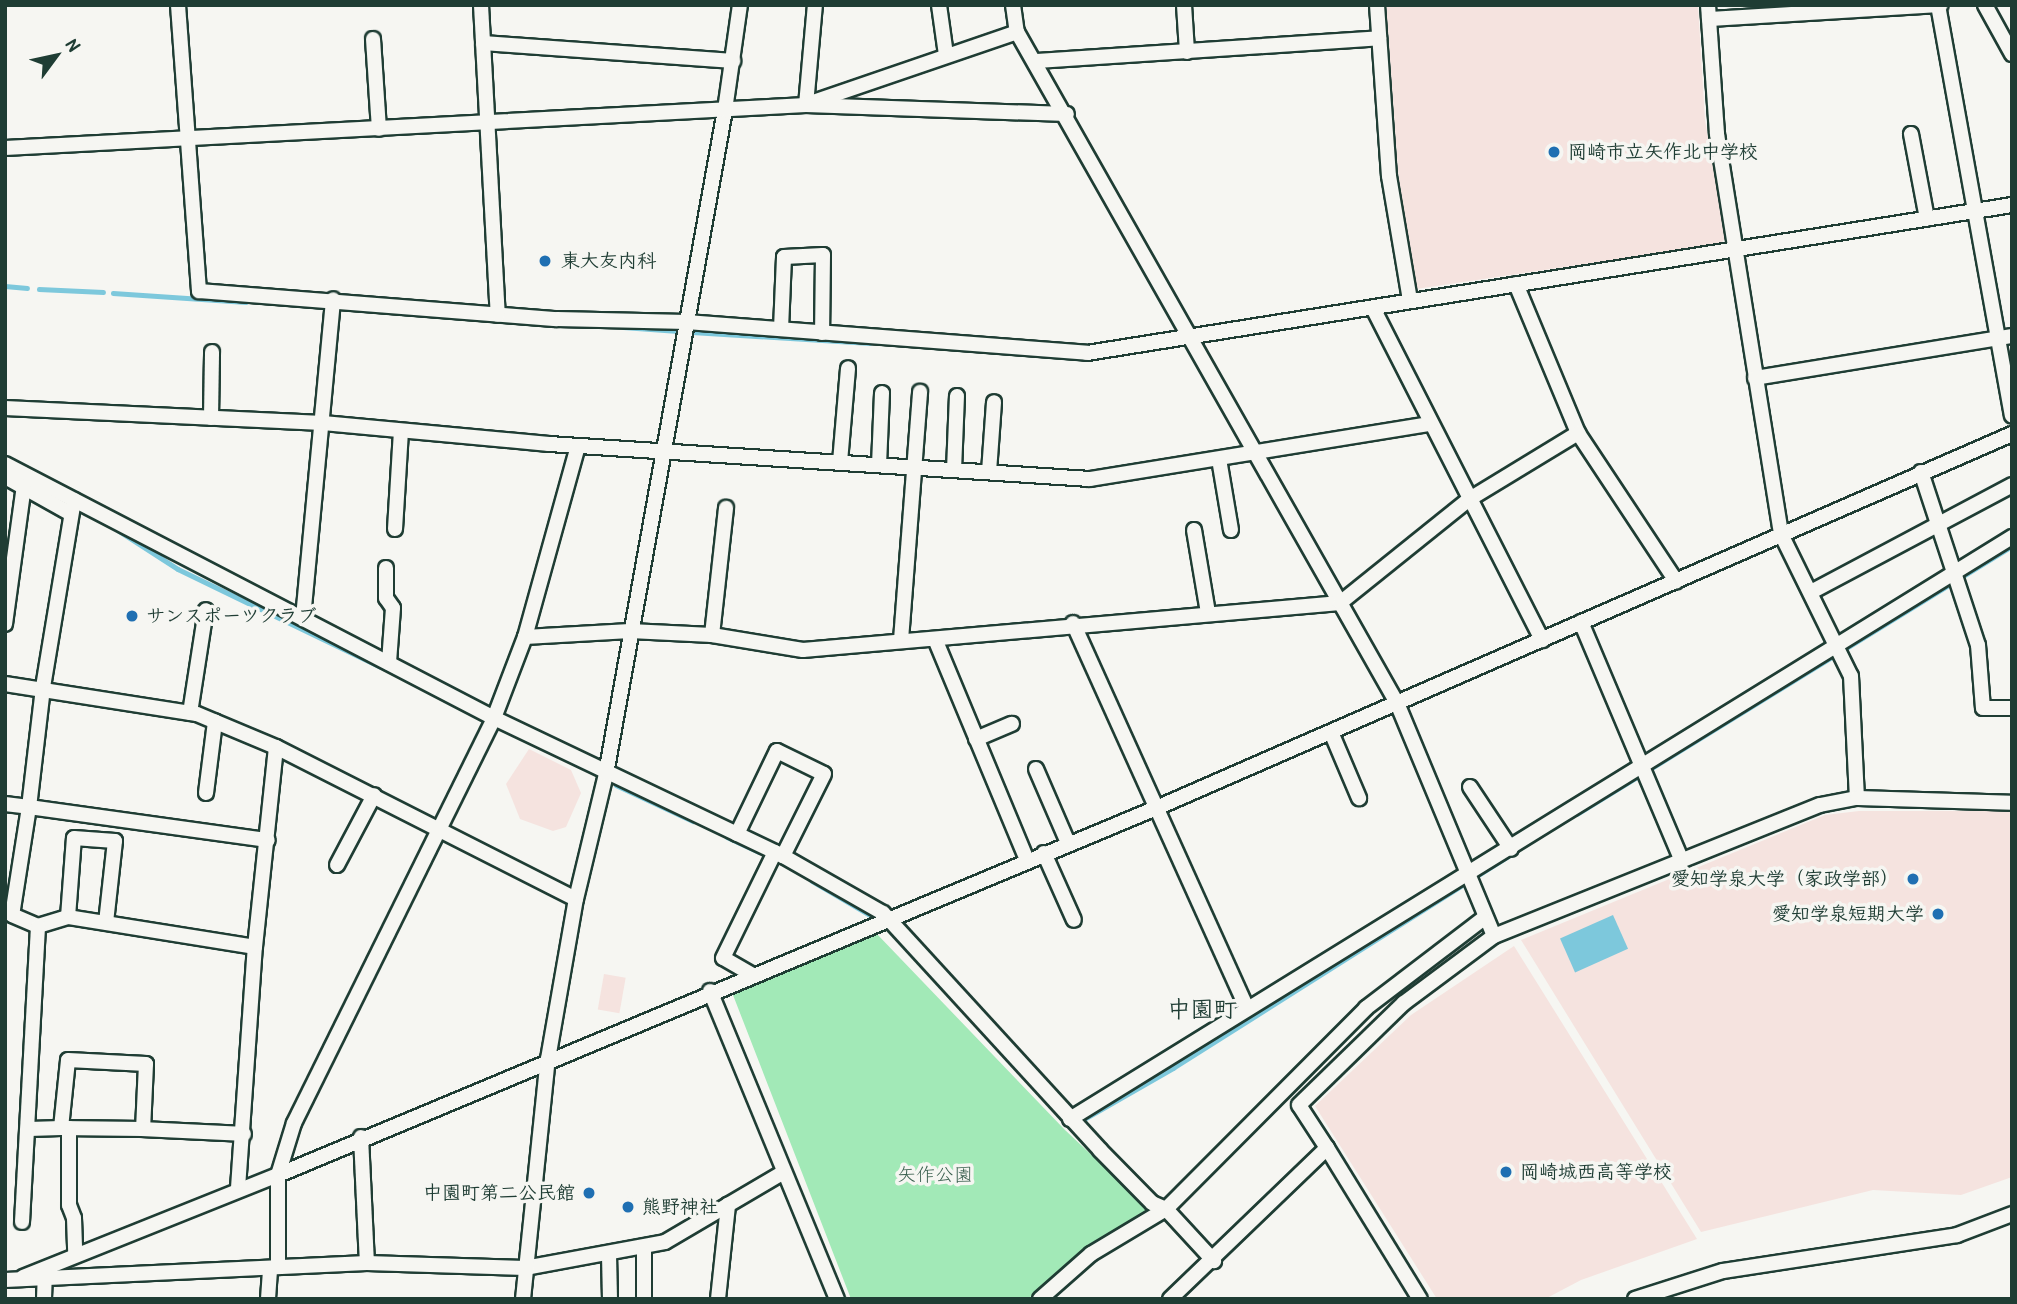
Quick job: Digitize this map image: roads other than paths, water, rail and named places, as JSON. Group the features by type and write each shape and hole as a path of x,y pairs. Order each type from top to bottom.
{"street":[{"path":"178,5 190,139 199,291 332,299 498,314 687,322 1087,353 2012,205"},
{"path":"481,5 498,314"},
{"path":"523,1299 548,1059 576,900 606,774 725,110 740,5"},
{"path":"806,105 815,5"},
{"path":"939,5 946,55"},
{"path":"1013,5 1017,32 1037,61 1397,703 1483,919 1494,936"},
{"path":"1184,5 1187,52"},
{"path":"1377,5 1389,176 1410,300"},
{"path":"1857,798 1851,676 1782,534 1717,134 1709,12 1939,5 1976,211 2006,337 2012,415"},
{"path":"1985,5 2012,54"},
{"path":"806,105 1017,32"},
{"path":"1037,61 1379,38"},
{"path":"373,39 379,129"},
{"path":"483,43 733,61"},
{"path":"5,148 806,105 828,109 1067,114"},
{"path":"1911,134 1927,219"},
{"path":"781,329 784,257 823,255 821,332"},
{"path":"1516,284 1578,433 1676,581"},
{"path":"303,618 323,423 332,299"},
{"path":"1373,308 1428,424 1542,640"},
{"path":"1755,378 2006,337"},
{"path":"211,418 212,352"},
{"path":"840,462 848,368"},
{"path":"901,640 920,392"},
{"path":"879,465 882,393"},
{"path":"954,470 957,396"},
{"path":"989,472 994,402"},
{"path":"5,408 323,423 578,446 1090,479 1428,424"},
{"path":"395,529 401,430"},
{"path":"525,637 630,631 712,635 803,650 935,639 1073,623 1340,603 1468,500 1578,433"},
{"path":"23,1277 238,1188 278,1175 361,1137 710,991 1154,809 2012,434"},
{"path":"268,1299 274,1269 278,1175 294,1123 494,718 525,637 578,446"},
{"path":"1219,459 1231,530"},
{"path":"5,464 71,506"},
{"path":"1921,472 1978,645 1983,708 2012,708"},
{"path":"5,477 303,618 606,774 779,854 890,919 1070,1119 1152,1203 1166,1209 1214,1261"},
{"path":"1811,592 2012,485"},
{"path":"5,624 24,486"},
{"path":"71,506 43,688 29,807 9,914 38,926 68,917 255,947"},
{"path":"712,635 726,509"},
{"path":"1194,530 1208,613"},
{"path":"1070,1119 1837,648 2012,537"},
{"path":"386,568 386,598 393,608 389,663"},
{"path":"190,713 206,610"},
{"path":"1581,622 1681,859"},
{"path":"1073,623 1154,809 1247,1009"},
{"path":"935,639 1027,860"},
{"path":"5,684 190,713 215,722 276,747 374,795 576,900"},
{"path":"206,793 215,722"},
{"path":"976,738 1012,723"},
{"path":"1331,732 1359,797"},
{"path":"238,1188 244,1134 255,947 276,747"},
{"path":"737,834 778,751 824,774 723,958 751,974"},
{"path":"1036,769 1068,843"},
{"path":"1469,787 1511,849"},
{"path":"337,865 374,795"},
{"path":"1420,1299 1299,1105 1404,1003 1494,936 1820,805 1857,798 2012,803"},
{"path":"5,804 268,840"},
{"path":"68,917 74,838 114,841 106,923"},
{"path":"1044,853 1074,920"},
{"path":"1040,1299 1091,1254 1166,1209 1366,1008 1483,919"},
{"path":"22,1222 38,926"},
{"path":"710,991 837,1299"},
{"path":"75,1255 65,1128 68,1060 146,1064 143,1129"},
{"path":"29,1129 143,1129 244,1134"},
{"path":"361,1137 367,1263"},
{"path":"1170,1299 1214,1261 1327,1148"},
{"path":"5,1280 23,1277 274,1269 367,1263 525,1269 609,1255 665,1242 784,1172"},
{"path":"719,1299 728,1205"},
{"path":"1635,1299 1723,1271 1957,1235 2012,1214"},
{"path":"644,1299 645,1248"},
{"path":"609,1255 610,1299"},
{"path":"44,1299 45,1276"}],"water":[{"path":"1613,915 1628,949 1575,972 1560,939"}],"waterway":[{"path":"5,286 27,288"},
{"path":"39,289 103,292"},
{"path":"113,293 246,302"},
{"path":"623,327 678,331"},
{"path":"692,332 870,343"},
{"path":"119,531 178,569 381,667"},
{"path":"1577,814 2012,546"},
{"path":"616,785 693,821"},
{"path":"727,837 759,852"},
{"path":"1084,1119 1173,1068 1513,853"},
{"path":"812,881 872,916"}],"place":[{"name":"岡崎市立矢作北中学校","path":"1554,152"},
{"name":"東大友内科","path":"545,261"},
{"name":"サンスポーツクラブ","path":"132,616"},
{"name":"愛知学泉大学（家政学部）","path":"1913,879"},
{"name":"愛知学泉短期大学","path":"1938,914"},
{"name":"岡崎城西高等学校","path":"1506,1172"},
{"name":"中園町第二公民館","path":"589,1193"},
{"name":"熊野神社","path":"628,1207"}],"district":[{"name":"中園町","path":"1202,1009"}],"park label":[{"name":"矢作公園","path":"935,1175"}]}
